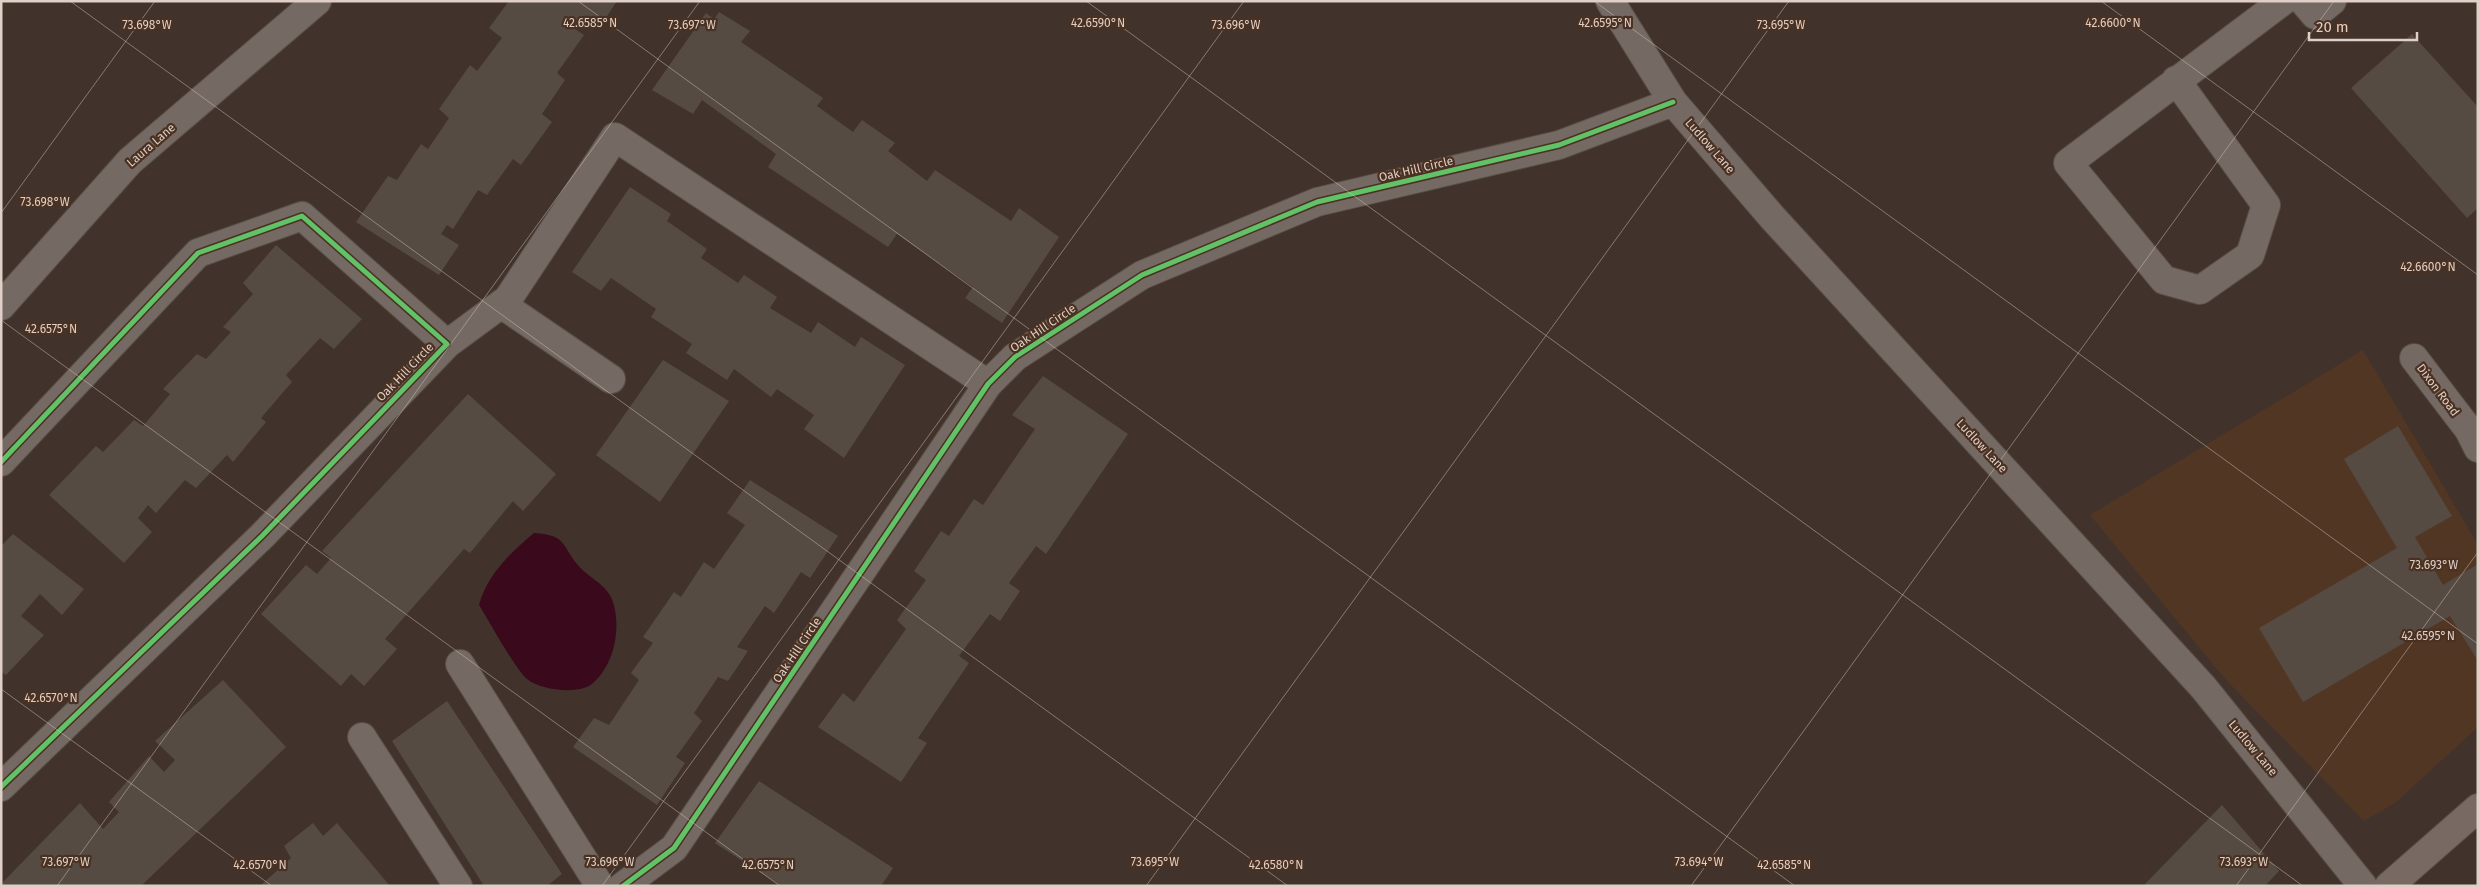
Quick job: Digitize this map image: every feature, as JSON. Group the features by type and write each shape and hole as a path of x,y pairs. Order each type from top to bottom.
{"main road":[{"path":"2389,886 2478,808"}],"street":[{"name":"Laura Lane","path":"1,306 130,161 317,1"},
{"name":"Ludlow Lane","path":"1610,1 1673,102 1772,217 2203,687 2363,886"},
{"path":"2176,80 2266,205 2250,255 2200,290 2164,280 2068,163 2176,80 2283,1"},
{"path":"2303,1 2315,15 2332,1"},
{"name":"Oak Hill Circle","path":"623,886 674,848 988,384 1014,358 1142,275 1317,202 1559,145 1673,102"},
{"name":"Oak Hill Circle","path":"1,787 262,536 447,344 508,299 615,137 988,384"},
{"name":"Oak Hill Circle","path":"1,462 198,253 302,216 447,344"},
{"path":"501,304 611,379"},
{"name":"Dixon Road","path":"2414,358 2469,430 2478,448"},
{"path":"460,664 600,886"},
{"path":"362,737 458,886"}],"shaded area":[{"path":"2363,350 2478,545 2478,727 2395,803 2364,821 2226,680 2090,515"},
{"path":"534,533 552,536 562,542 577,564 609,593 612,599 615,610 616,633 611,656 600,676 586,687 559,690 541,686 527,679 510,656 479,605 494,574 509,556"}],"building":[{"path":"509,1 617,1 599,28 583,17 575,29 584,35 557,73 565,80 542,114 552,122 521,165 513,159 487,195 478,190 453,229 447,225 441,234 459,245 439,275 356,222 388,176 397,180 421,144 428,149 449,118 439,109 470,65 477,71 502,38 489,28"},
{"path":"719,12 750,31 741,42 823,98 817,106 853,132 862,120 895,143 888,151 927,181 935,170 1011,221 1019,208 1059,237 1002,323 965,298 973,287 897,234 888,247 768,167 776,154 702,100 693,114 652,90 706,13 714,19"},
{"path":"2412,34 2478,107 2478,208 2467,218 2351,88"},
{"path":"630,187 671,214 667,221 707,249 701,258 738,283 744,275 777,297 770,308 811,333 818,322 855,347 861,337 905,365 844,458 804,429 814,415 777,389 771,397 734,369 727,380 686,353 692,344 651,317 656,309 611,278 601,291 572,272"},
{"path":"276,245 362,319 334,349 320,338 286,375 292,382 261,418 266,422 233,462 227,455 196,488 185,480 156,513 148,505 138,518 152,532 124,563 49,495 96,446 103,452 134,420 143,426 170,394 163,389 197,354 206,359 231,332 223,327 253,294 243,283"},
{"path":"663,360 729,401 660,502 596,455"},
{"path":"1043,376 1128,434 1046,554 1036,546 1009,583 1020,591 1000,621 990,614 959,656 969,663 918,738 927,743 901,782 818,727 843,693 854,702 906,629 897,620 926,580 914,571 941,531 949,536 974,499 983,505 1035,429 1012,415"},
{"path":"468,394 556,474 523,511 513,501 470,553 464,549 385,639 397,649 364,686 351,674 341,686 261,614 306,565 317,574 331,558 322,551"},
{"path":"2398,426 2452,516 2415,537 2443,585 2478,564 2478,661 2450,616 2303,702 2259,628 2397,548 2344,459"},
{"path":"750,480 838,536 810,578 801,572 774,613 765,606 737,647 748,651 728,681 718,677 694,713 702,721 676,757 685,763 657,805 573,747 594,718 609,725 639,680 631,673 653,643 643,637 674,592 681,597 704,562 714,569 745,525 727,513"},
{"path":"13,534 84,589 62,615 40,594 21,616 44,635 6,675 1,672 1,546"},
{"path":"223,680 286,747 141,886 3,886 1,884 80,803 103,829 119,812 109,802 149,756 164,772 175,760 155,741"},
{"path":"447,701 562,874 547,886 484,886 392,741"},
{"path":"759,781 893,868 881,886 781,886 715,843"},
{"path":"2222,805 2279,871 2265,886 2143,886"},
{"path":"313,823 323,836 337,823 390,886 260,886 291,858 284,846"}],"cycle path":[{"path":"623,886 674,848 988,384 1015,357 1142,275 1317,202 1559,145 1673,102"},
{"path":"1,462 198,253 302,216 447,344 262,536 1,787"}]}
